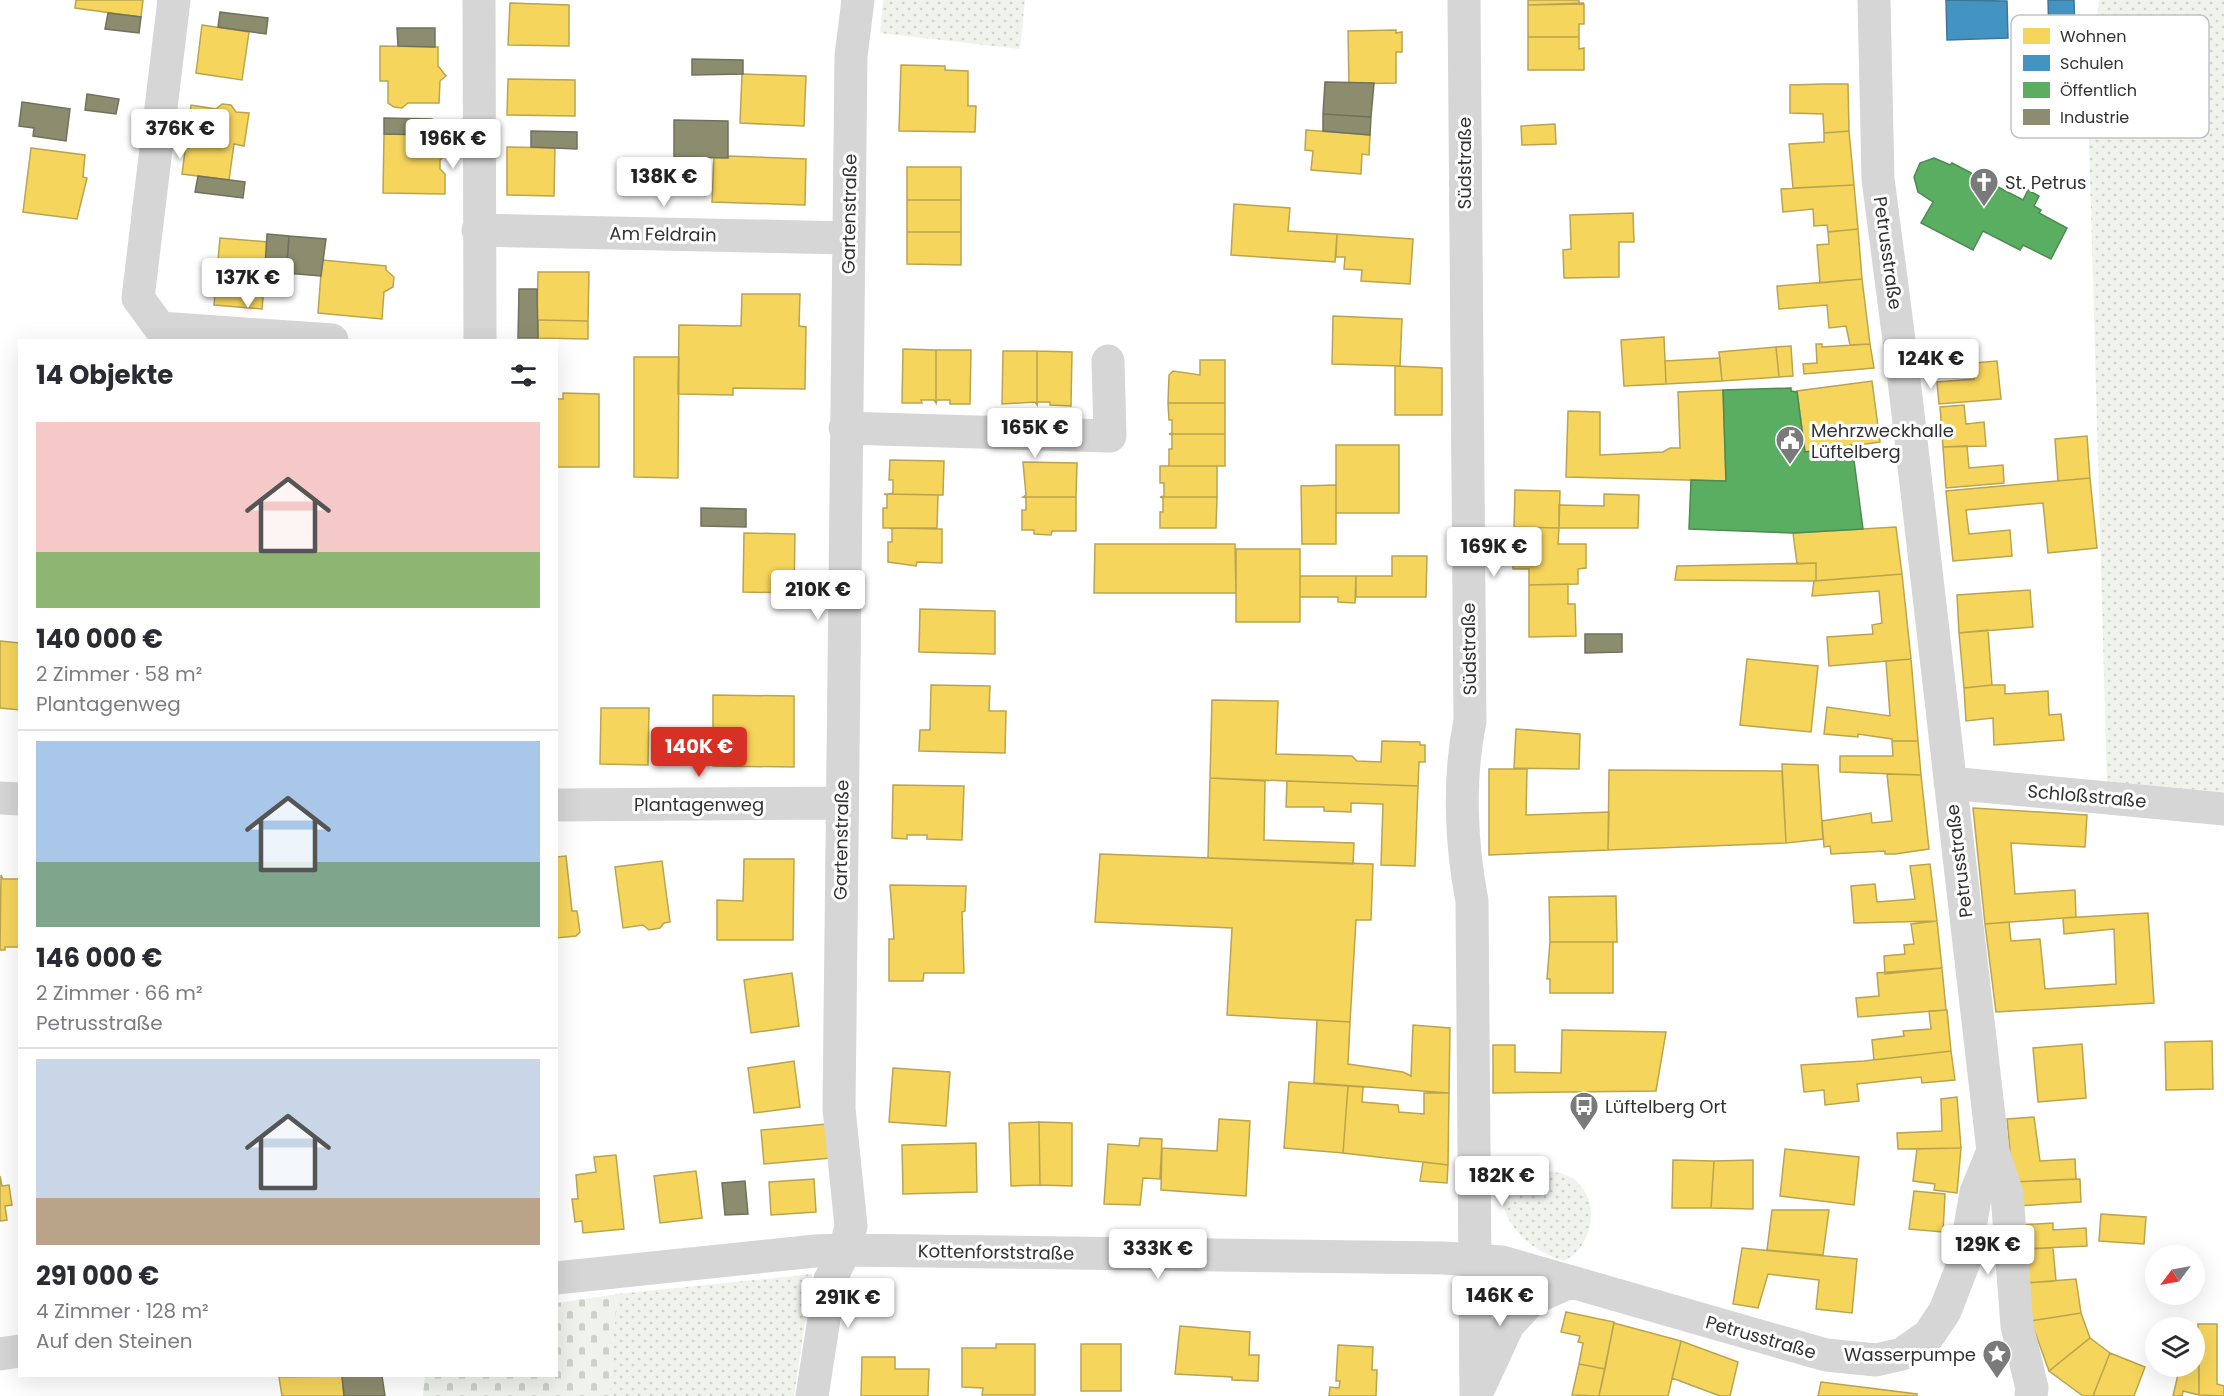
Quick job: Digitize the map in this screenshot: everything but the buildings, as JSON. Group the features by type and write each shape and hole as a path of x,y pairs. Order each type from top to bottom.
{"street":[{"path":"174,0 138,298 160,328 318,339"},
{"path":"479,0 480,339"},
{"name":"Gartenstraße","path":"812,1396 830,1280 845,1250 851,1226 839,1109 851,56 858,0"},
{"name":"Südstraße","path":"1464,0 1470,722 1464,752 1464,861 1472,901 1476,1395"},
{"name":"Petrusstraße","path":"1474,1260 1502,1262 1568,1283 1826,1355 1876,1360 1902,1354 1929,1335 1945,1311 1964,1262 1976,1192 1993,1151 1900,344 1878,179 1874,0"},
{"name":"Am Feldrain","path":"478,230 849,238"},
{"path":"845,428 1110,436 1108,361"},
{"name":"Schloßstraße","path":"1950,783 2224,808"},
{"path":"0,798 18,800"},
{"name":"Plantagenweg","path":"558,804 842,803"},
{"path":"1993,1151 2007,1194 2017,1326 2036,1393"},
{"name":"Kottenforststraße","path":"558,1278 815,1251 845,1250 1474,1260"},
{"path":"1476,1395 1508,1325 1533,1299 1568,1283"},
{"path":"0,1354 18,1351"}],"green space":[{"path":"883,0 1025,0 1020,49 880,33"},
{"path":"2099,0 2224,0 2224,792 2107,784 2089,138 2209,138 2209,15 2097,15"},
{"path":"1526,1170 1550,1171 1567,1175 1582,1187 1588,1197 1591,1209 1588,1233 1582,1245 1564,1261 1530,1244 1521,1236 1507,1216 1500,1191 1510,1177"},
{"path":"812,1274 794,1396 609,1396 617,1294"},
{"path":"617,1294 609,1396 423,1396 425,1377 558,1377 558,1303"}],"place":[{"name":"St. Petrus","path":"1984,208"},
{"name":"Mehrzweckhalle Lüftelberg","path":"1790,466"},
{"name":"Lüftelberg Ort","path":"1584,1132"},
{"name":"Wasserpumpe","path":"1997,1380"}]}
